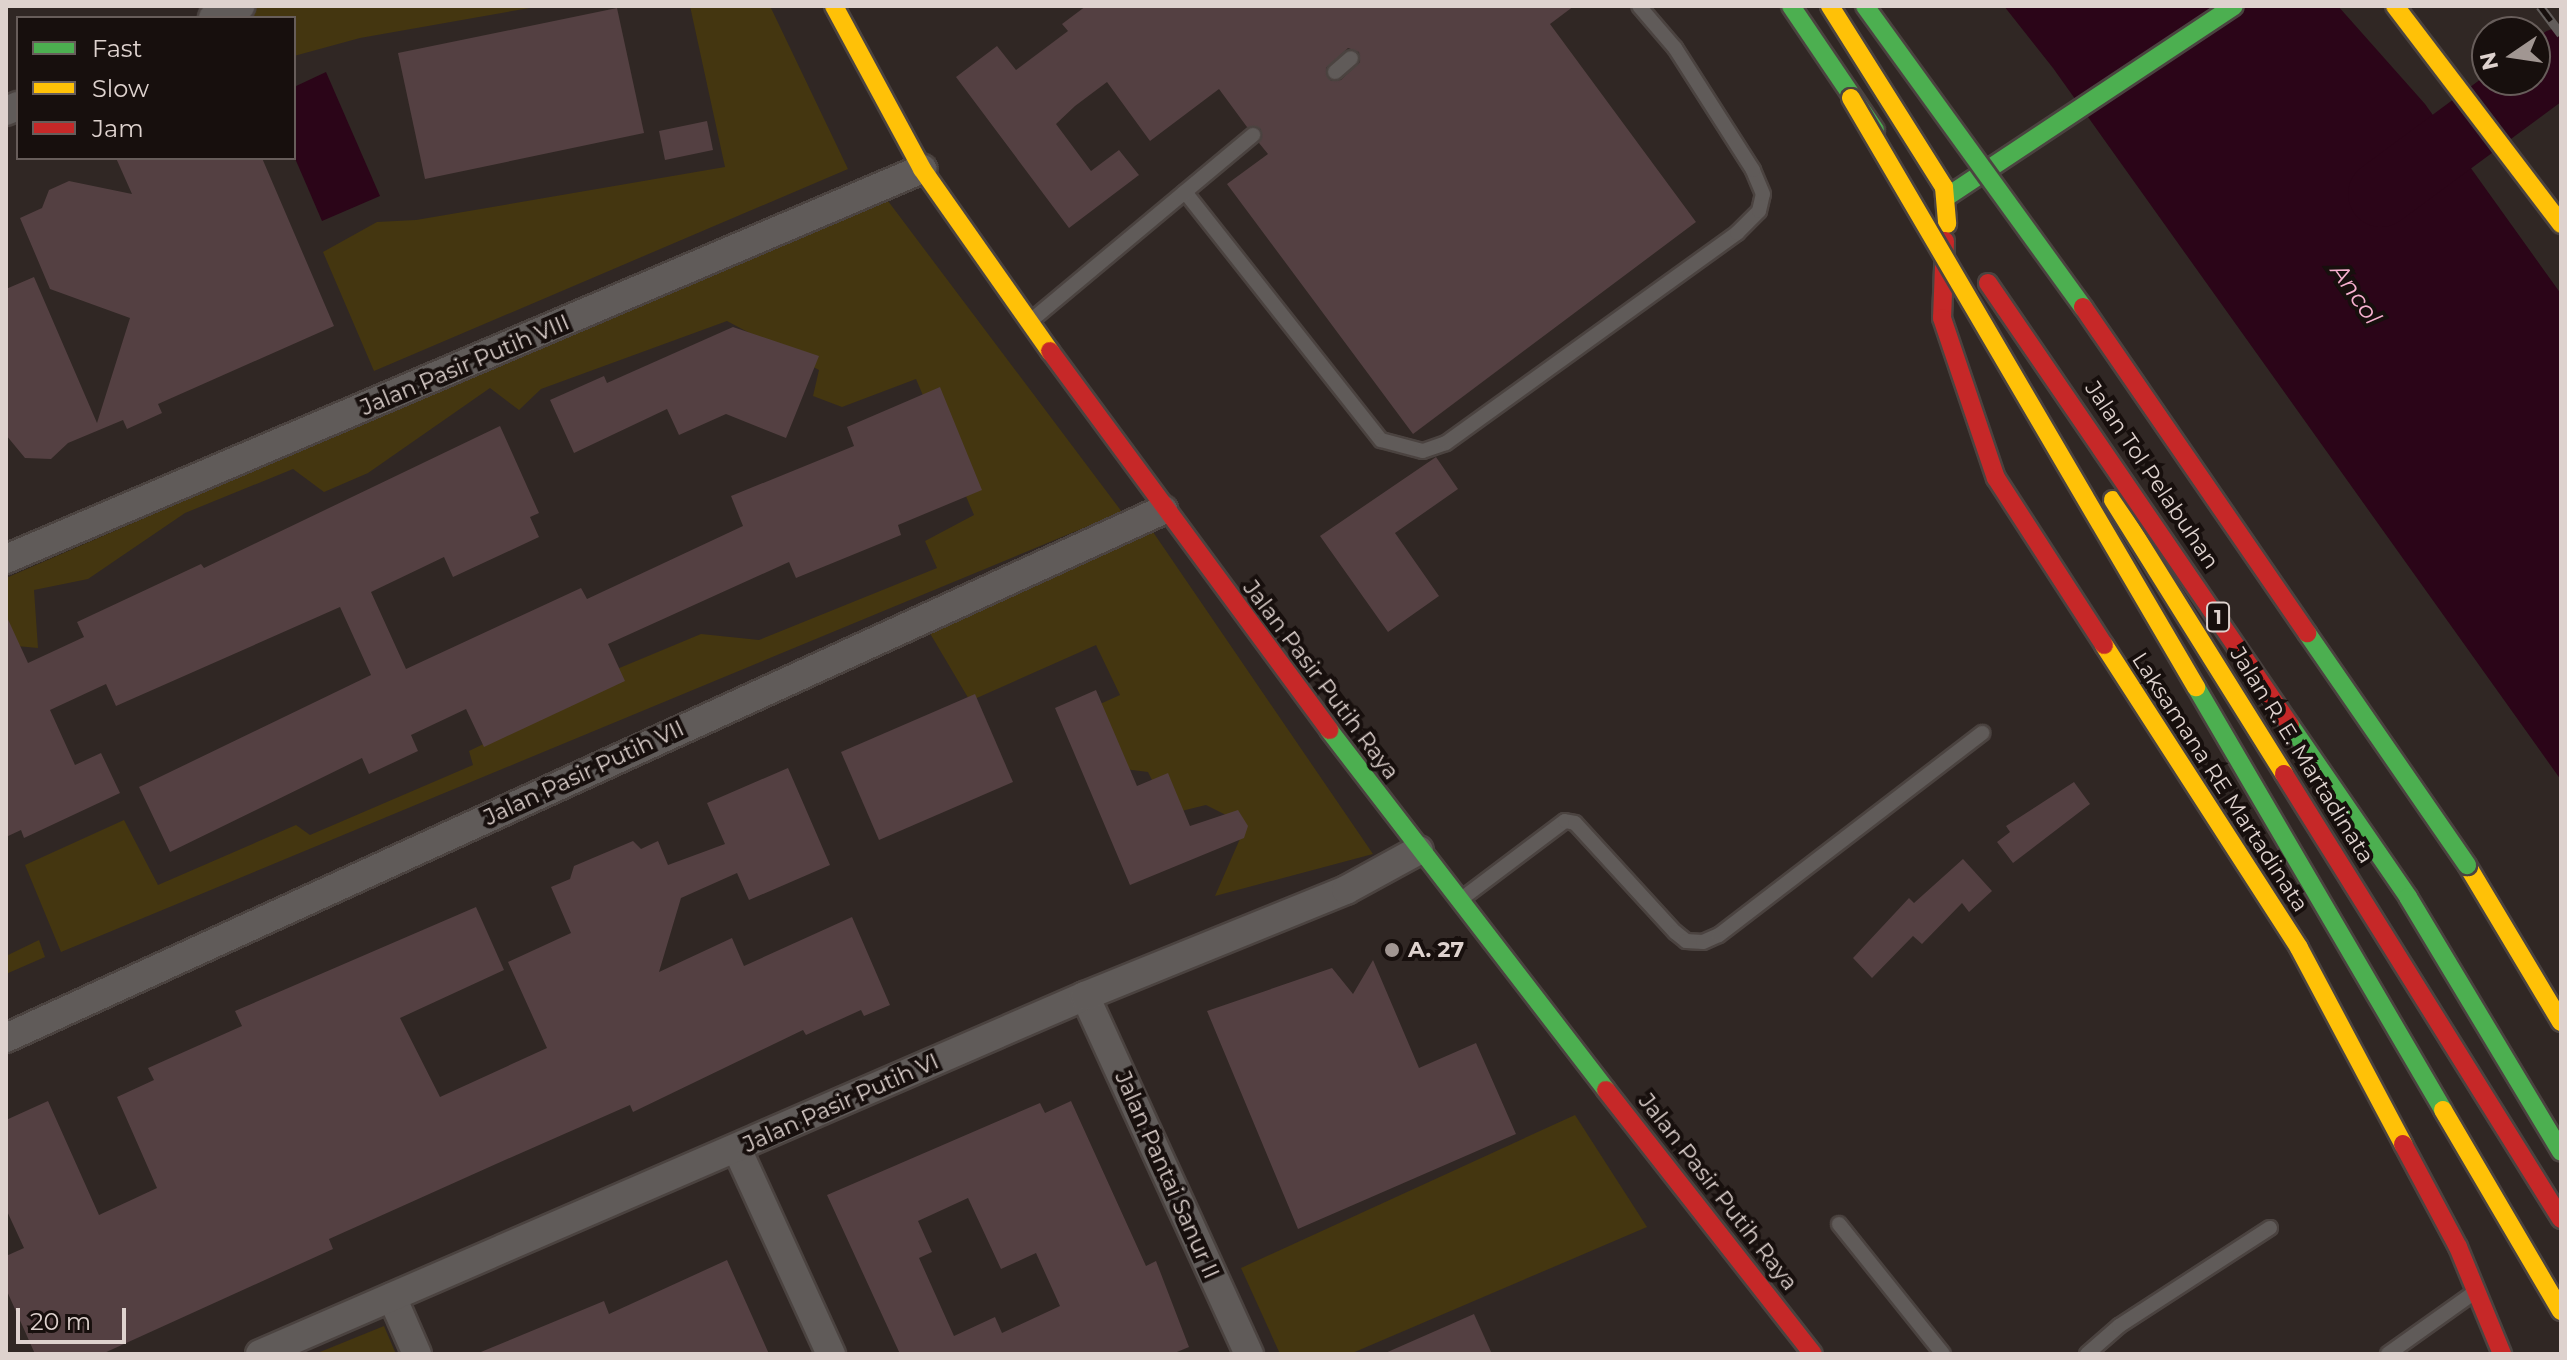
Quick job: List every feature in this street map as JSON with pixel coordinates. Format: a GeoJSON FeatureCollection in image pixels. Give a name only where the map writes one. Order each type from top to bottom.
{"type":"FeatureCollection","features":[{"type":"Feature","properties":{"kind":"main road","name":"Jalan Pasir Putih Raya"},"geometry":{"type":"LineString","coordinates":[[834,6],[922,169],[1032,320],[1163,510],[1419,850],[1813,1354]]}},
{"type":"Feature","properties":{"kind":"main road","name":"Jalan Tol Pelabuhan"},"geometry":{"type":"LineString","coordinates":[[1779,6],[2037,348],[2408,897],[2561,1152]]}},
{"type":"Feature","properties":{"kind":"main road"},"geometry":{"type":"LineString","coordinates":[[1791,6],[1890,152],[1947,227]]}},
{"type":"Feature","properties":{"kind":"main road"},"geometry":{"type":"LineString","coordinates":[[1830,6],[1948,196],[2234,6]]}},
{"type":"Feature","properties":{"kind":"main road","name":"Jalan Tol Pelabuhan"},"geometry":{"type":"LineString","coordinates":[[1865,6],[2012,204],[2467,865],[2561,1022]]}},
{"type":"Feature","properties":{"kind":"main road"},"geometry":{"type":"LineString","coordinates":[[2395,6],[2446,67],[2561,224]]}},
{"type":"Feature","properties":{"kind":"main road"},"geometry":{"type":"LineString","coordinates":[[1851,98],[2561,1311]]}},
{"type":"Feature","properties":{"kind":"main road"},"geometry":{"type":"LineString","coordinates":[[1890,152],[1903,149],[1909,129]]}},
{"type":"Feature","properties":{"kind":"main road","name":"Jalan R. E. Martadinata"},"geometry":{"type":"LineString","coordinates":[[1948,196],[1947,227],[1977,284],[2561,1219]]}},
{"type":"Feature","properties":{"kind":"main road","name":"Laksamana RE Martadinata"},"geometry":{"type":"LineString","coordinates":[[1947,227],[1942,318],[1996,478],[2299,948],[2476,1291],[2502,1354]]}},
{"type":"Feature","properties":{"kind":"street"},"geometry":{"type":"LineString","coordinates":[[218,16],[240,6]]}},
{"type":"Feature","properties":{"kind":"street","name":"Jalan Pasir Putih VIII"},"geometry":{"type":"LineString","coordinates":[[6,559],[922,169]]}},
{"type":"Feature","properties":{"kind":"street","name":"Jalan Pasir Putih VII"},"geometry":{"type":"LineString","coordinates":[[6,1038],[1163,510]]}},
{"type":"Feature","properties":{"kind":"street","name":"Jalan Pasir Putih VI"},"geometry":{"type":"LineString","coordinates":[[260,1354],[1085,996],[1346,890],[1419,850]]}},
{"type":"Feature","properties":{"kind":"street","name":"Jalan Pantai Sanur II"},"geometry":{"type":"LineString","coordinates":[[1085,996],[1249,1354]]}},
{"type":"Feature","properties":{"kind":"street"},"geometry":{"type":"LineString","coordinates":[[737,1149],[831,1354]]}},
{"type":"Feature","properties":{"kind":"street"},"geometry":{"type":"LineString","coordinates":[[392,1297],[417,1354]]}},
{"type":"Feature","properties":{"kind":"lane"},"geometry":{"type":"LineString","coordinates":[[1185,192],[1381,440],[1423,451],[1446,443],[1737,233],[1759,211],[1763,194],[1753,170],[1675,48],[1639,6]]}},
{"type":"Feature","properties":{"kind":"lane"},"geometry":{"type":"LineString","coordinates":[[1335,72],[1351,58]]}},
{"type":"Feature","properties":{"kind":"lane"},"geometry":{"type":"LineString","coordinates":[[1032,320],[1253,135]]}},
{"type":"Feature","properties":{"kind":"lane"},"geometry":{"type":"LineString","coordinates":[[1460,900],[1565,821],[1575,823],[1675,932],[1686,941],[1703,942],[1719,935],[1982,733]]}},
{"type":"Feature","properties":{"kind":"lane"},"geometry":{"type":"LineString","coordinates":[[1839,1224],[1943,1354]]}},
{"type":"Feature","properties":{"kind":"lane"},"geometry":{"type":"LineString","coordinates":[[2087,1354],[2119,1326],[2270,1228]]}},
{"type":"Feature","properties":{"kind":"lane"},"geometry":{"type":"LineString","coordinates":[[2388,1354],[2476,1291]]}},
{"type":"Feature","properties":{"kind":"shaded area"},"geometry":{"type":"Polygon","coordinates":[[[259,6],[541,6],[360,38],[296,55],[296,16],[239,16],[259,6]]]}},
{"type":"Feature","properties":{"kind":"shaded area"},"geometry":{"type":"Polygon","coordinates":[[[690,6],[770,6],[848,169],[374,371],[323,252],[377,222],[416,220],[725,167],[690,6]]]}},
{"type":"Feature","properties":{"kind":"shaded area"},"geometry":{"type":"Polygon","coordinates":[[[885,197],[1122,512],[61,952],[25,865],[124,820],[158,885],[296,825],[310,835],[473,765],[469,751],[598,689],[617,669],[701,634],[759,640],[937,568],[925,541],[974,515],[916,379],[842,407],[813,396],[819,370],[727,321],[541,389],[519,410],[490,388],[368,473],[324,492],[293,469],[185,513],[88,579],[34,590],[38,648],[6,645],[6,578],[885,197]]]}},
{"type":"Feature","properties":{"kind":"shaded area"},"geometry":{"type":"Polygon","coordinates":[[[1151,529],[1373,854],[1215,896],[1246,825],[1206,805],[1169,814],[1148,772],[1117,768],[1089,709],[1120,695],[1096,645],[970,701],[928,630],[1151,529]]]}},
{"type":"Feature","properties":{"kind":"shaded area"},"geometry":{"type":"Polygon","coordinates":[[[39,940],[45,957],[6,974],[6,956],[39,940]]]}},
{"type":"Feature","properties":{"kind":"shaded area"},"geometry":{"type":"Polygon","coordinates":[[[1575,1115],[1647,1227],[1350,1354],[1280,1354],[1241,1268],[1575,1115]]]}},
{"type":"Feature","properties":{"kind":"shaded area"},"geometry":{"type":"Polygon","coordinates":[[[384,1326],[396,1354],[315,1354],[384,1326]]]}},
{"type":"Feature","properties":{"kind":"water","name":"Ancol"},"geometry":{"type":"Polygon","coordinates":[[[2004,6],[2338,6],[2425,104],[2561,294],[2561,780],[2053,68],[2004,6]]]}},
{"type":"Feature","properties":{"kind":"water"},"geometry":{"type":"Polygon","coordinates":[[[326,72],[380,196],[322,221],[296,160],[296,86],[326,72]]]}},
{"type":"Feature","properties":{"kind":"building"},"geometry":{"type":"Polygon","coordinates":[[[1086,6],[1574,6],[1550,24],[1696,222],[1413,434],[1227,184],[1268,154],[1259,143],[1261,129],[1247,127],[1219,89],[1150,141],[1107,82],[1075,106],[1056,124],[1091,171],[1119,150],[1139,175],[1069,228],[956,77],[997,46],[1016,70],[1068,31],[1062,24],[1086,6]],[[1348,48],[1326,68],[1331,81],[1341,80],[1360,62],[1359,52],[1348,48]]]}},
{"type":"Feature","properties":{"kind":"building"},"geometry":{"type":"Polygon","coordinates":[[[617,8],[644,133],[425,179],[398,53],[617,8]]]}},
{"type":"Feature","properties":{"kind":"building"},"geometry":{"type":"Polygon","coordinates":[[[707,121],[713,150],[665,160],[659,131],[707,121]]]}},
{"type":"Feature","properties":{"kind":"building"},"geometry":{"type":"Polygon","coordinates":[[[117,160],[263,160],[334,326],[158,404],[162,413],[127,429],[123,420],[68,443],[51,459],[25,458],[6,435],[6,289],[34,277],[97,423],[130,318],[50,289],[20,218],[42,208],[49,190],[69,181],[132,194],[117,160]]]}},
{"type":"Feature","properties":{"kind":"building"},"geometry":{"type":"Polygon","coordinates":[[[733,327],[819,356],[786,438],[726,414],[679,435],[667,409],[574,453],[550,400],[604,376],[607,383],[733,327]]]}},
{"type":"Feature","properties":{"kind":"building"},"geometry":{"type":"Polygon","coordinates":[[[940,387],[982,490],[898,525],[901,535],[796,578],[789,562],[608,644],[625,681],[484,747],[466,709],[411,735],[418,751],[369,774],[362,758],[170,852],[139,787],[371,675],[340,607],[116,706],[106,684],[50,710],[75,765],[101,753],[120,793],[24,838],[21,830],[6,837],[6,615],[28,663],[84,637],[77,622],[201,564],[204,568],[500,426],[539,513],[530,517],[539,537],[453,577],[444,557],[371,592],[406,669],[581,588],[587,599],[743,526],[731,496],[854,446],[847,427],[940,387]]]}},
{"type":"Feature","properties":{"kind":"building"},"geometry":{"type":"Polygon","coordinates":[[[1436,457],[1458,489],[1395,533],[1439,596],[1388,632],[1320,536],[1436,457]]]}},
{"type":"Feature","properties":{"kind":"building"},"geometry":{"type":"Polygon","coordinates":[[[1096,690],[1137,786],[1168,773],[1190,826],[1238,810],[1248,826],[1244,838],[1130,885],[1055,708],[1096,690]]]}},
{"type":"Feature","properties":{"kind":"building"},"geometry":{"type":"Polygon","coordinates":[[[975,694],[1013,782],[879,840],[841,752],[975,694]]]}},
{"type":"Feature","properties":{"kind":"building"},"geometry":{"type":"Polygon","coordinates":[[[788,768],[830,865],[749,900],[737,873],[681,898],[659,972],[732,938],[744,966],[852,917],[890,1005],[864,1016],[861,1010],[806,1035],[803,1030],[633,1112],[630,1105],[496,1164],[329,1239],[333,1249],[102,1354],[35,1354],[6,1289],[6,1256],[24,1248],[6,1209],[6,1120],[48,1101],[99,1215],[157,1188],[117,1097],[154,1080],[148,1068],[242,1026],[235,1011],[476,907],[504,970],[400,1018],[440,1097],[547,1048],[508,962],[571,933],[551,887],[570,879],[574,866],[633,841],[641,849],[658,841],[668,865],[725,844],[707,803],[788,768]]]}},
{"type":"Feature","properties":{"kind":"building"},"geometry":{"type":"Polygon","coordinates":[[[2074,782],[2090,804],[2013,863],[1997,842],[2010,832],[2006,826],[2074,782]]]}},
{"type":"Feature","properties":{"kind":"building"},"geometry":{"type":"Polygon","coordinates":[[[1963,859],[1992,891],[1969,912],[1962,903],[1922,944],[1913,936],[1872,978],[1853,958],[1909,898],[1914,903],[1963,859]]]}},
{"type":"Feature","properties":{"kind":"building"},"geometry":{"type":"Polygon","coordinates":[[[1373,960],[1419,1068],[1476,1043],[1516,1134],[1298,1229],[1207,1011],[1332,968],[1353,994],[1373,960]]]}},
{"type":"Feature","properties":{"kind":"building"},"geometry":{"type":"Polygon","coordinates":[[[1071,1101],[1146,1266],[1156,1261],[1189,1347],[1172,1354],[900,1354],[827,1195],[1040,1103],[1045,1113],[1071,1101]],[[968,1198],[918,1221],[932,1252],[919,1258],[954,1336],[995,1317],[1002,1333],[1060,1306],[1036,1253],[1001,1269],[968,1198]]]}},
{"type":"Feature","properties":{"kind":"building"},"geometry":{"type":"Polygon","coordinates":[[[727,1260],[769,1354],[476,1354],[604,1301],[609,1314],[727,1260]]]}},
{"type":"Feature","properties":{"kind":"building"},"geometry":{"type":"Polygon","coordinates":[[[1474,1314],[1492,1354],[1383,1354],[1474,1314]]]}},
{"type":"Feature","properties":{"kind":"waterway"},"geometry":{"type":"LineString","coordinates":[[2381,194],[2561,61]]}},
{"type":"Feature","properties":{"kind":"railway"},"geometry":{"type":"LineString","coordinates":[[2540,6],[2561,34]]}},
{"type":"Feature","properties":{"kind":"traffic: fast"},"geometry":{"type":"LineString","coordinates":[[1791,6],[1875,130]]}},
{"type":"Feature","properties":{"kind":"traffic: fast"},"geometry":{"type":"LineString","coordinates":[[1865,6],[2083,307]]}},
{"type":"Feature","properties":{"kind":"traffic: fast"},"geometry":{"type":"LineString","coordinates":[[1948,196],[2234,6]]}},
{"type":"Feature","properties":{"kind":"traffic: fast"},"geometry":{"type":"LineString","coordinates":[[2307,633],[2467,865]]}},
{"type":"Feature","properties":{"kind":"traffic: fast"},"geometry":{"type":"LineString","coordinates":[[2196,687],[2443,1110]]}},
{"type":"Feature","properties":{"kind":"traffic: fast"},"geometry":{"type":"LineString","coordinates":[[2290,725],[2408,897],[2561,1152]]}},
{"type":"Feature","properties":{"kind":"traffic: fast"},"geometry":{"type":"LineString","coordinates":[[1329,730],[1606,1090]]}},
{"type":"Feature","properties":{"kind":"traffic: slow"},"geometry":{"type":"LineString","coordinates":[[834,6],[922,169],[1050,351]]}},
{"type":"Feature","properties":{"kind":"traffic: slow"},"geometry":{"type":"LineString","coordinates":[[1830,6],[1944,187],[1947,224]]}},
{"type":"Feature","properties":{"kind":"traffic: slow"},"geometry":{"type":"LineString","coordinates":[[2395,6],[2561,224]]}},
{"type":"Feature","properties":{"kind":"traffic: slow"},"geometry":{"type":"LineString","coordinates":[[1851,98],[2196,687]]}},
{"type":"Feature","properties":{"kind":"traffic: slow"},"geometry":{"type":"LineString","coordinates":[[2113,500],[2284,774]]}},
{"type":"Feature","properties":{"kind":"traffic: slow"},"geometry":{"type":"LineString","coordinates":[[2104,645],[2299,948],[2403,1144]]}},
{"type":"Feature","properties":{"kind":"traffic: slow"},"geometry":{"type":"LineString","coordinates":[[2467,865],[2561,1022]]}},
{"type":"Feature","properties":{"kind":"traffic: slow"},"geometry":{"type":"LineString","coordinates":[[2443,1110],[2561,1311]]}},
{"type":"Feature","properties":{"kind":"traffic: jam"},"geometry":{"type":"LineString","coordinates":[[1945,241],[1942,318],[1996,478],[2104,645]]}},
{"type":"Feature","properties":{"kind":"traffic: jam"},"geometry":{"type":"LineString","coordinates":[[1988,283],[2290,725]]}},
{"type":"Feature","properties":{"kind":"traffic: jam"},"geometry":{"type":"LineString","coordinates":[[2083,307],[2307,633]]}},
{"type":"Feature","properties":{"kind":"traffic: jam"},"geometry":{"type":"LineString","coordinates":[[1050,351],[1329,730]]}},
{"type":"Feature","properties":{"kind":"traffic: jam"},"geometry":{"type":"LineString","coordinates":[[2284,774],[2561,1219]]}},
{"type":"Feature","properties":{"kind":"traffic: jam"},"geometry":{"type":"LineString","coordinates":[[1606,1090],[1813,1354]]}},
{"type":"Feature","properties":{"kind":"traffic: jam"},"geometry":{"type":"LineString","coordinates":[[2403,1144],[2458,1247],[2502,1354]]}},
{"type":"Feature","properties":{"kind":"place","name":"A. 27"},"geometry":{"type":"Point","coordinates":[1392,950]}}]}
